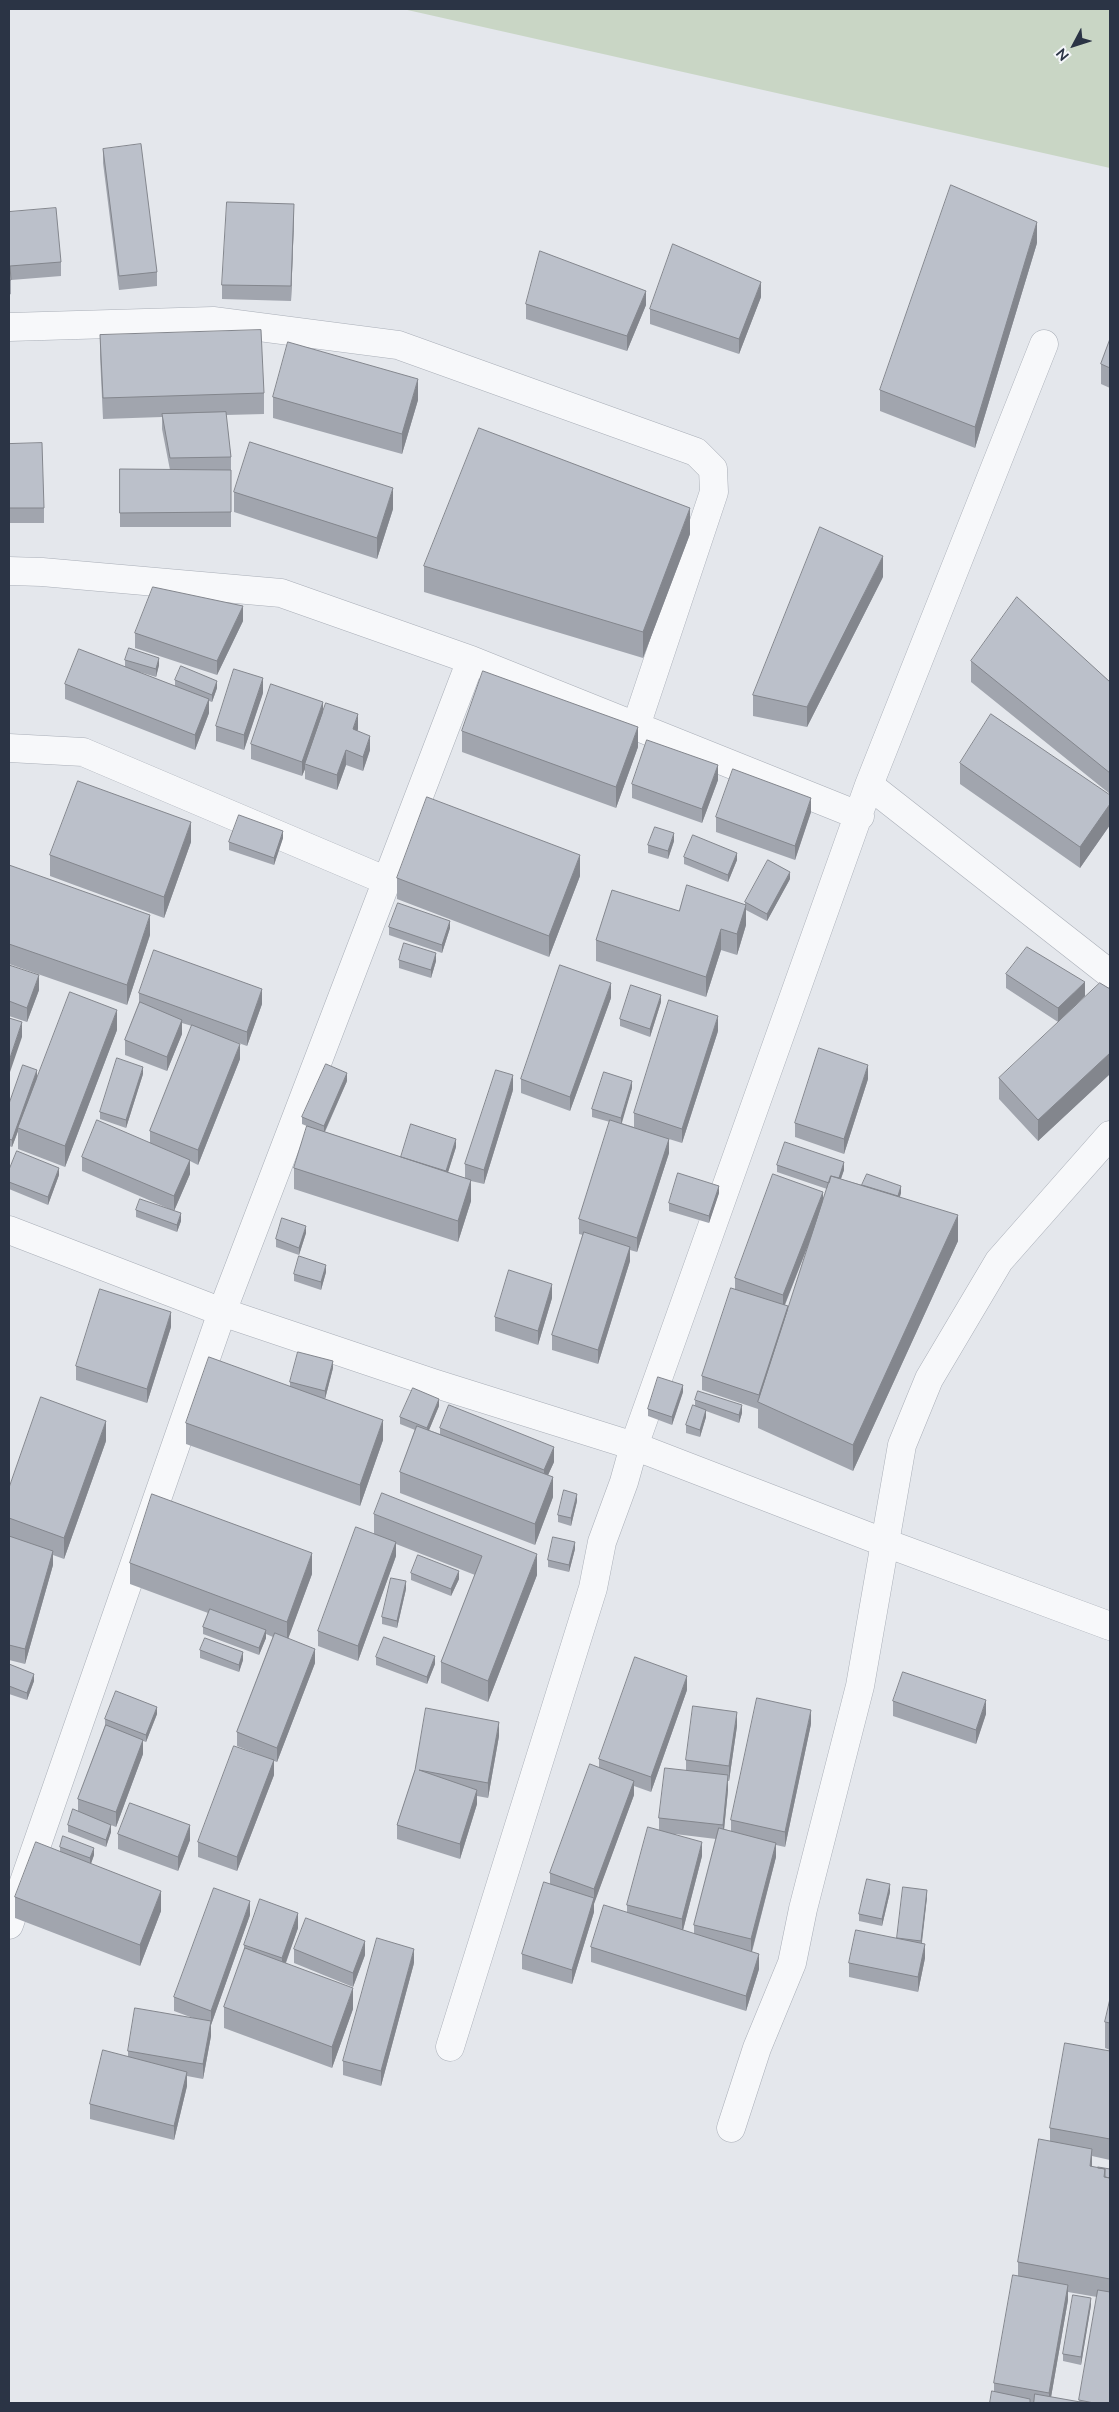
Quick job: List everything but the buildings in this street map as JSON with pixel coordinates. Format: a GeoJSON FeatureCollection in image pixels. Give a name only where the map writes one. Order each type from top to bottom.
{"type":"FeatureCollection","features":[{"type":"Feature","properties":{"kind":"street"},"geometry":{"type":"LineString","coordinates":[[9,327],[213,321],[398,345],[696,452],[713,469],[714,492],[636,726]]}},
{"type":"Feature","properties":{"kind":"street"},"geometry":{"type":"LineString","coordinates":[[450,2047],[593,1588],[602,1542],[624,1482],[634,1446],[860,816],[869,785],[1044,344]]}},
{"type":"Feature","properties":{"kind":"street"},"geometry":{"type":"LineString","coordinates":[[9,571],[42,572],[281,593],[471,660],[860,816]]}},
{"type":"Feature","properties":{"kind":"street"},"geometry":{"type":"LineString","coordinates":[[9,1925],[222,1312],[471,660]]}},
{"type":"Feature","properties":{"kind":"street"},"geometry":{"type":"LineString","coordinates":[[9,748],[83,752],[387,882]]}},
{"type":"Feature","properties":{"kind":"street"},"geometry":{"type":"LineString","coordinates":[[869,785],[1110,974]]}},
{"type":"Feature","properties":{"kind":"street"},"geometry":{"type":"LineString","coordinates":[[731,2128],[757,2048],[792,1963],[803,1909],[860,1686],[902,1445],[929,1379],[999,1262],[1110,1135]]}},
{"type":"Feature","properties":{"kind":"street"},"geometry":{"type":"LineString","coordinates":[[9,1230],[222,1312],[433,1383],[634,1446],[1110,1626]]}},
{"type":"Feature","properties":{"kind":"green space"},"geometry":{"type":"Polygon","coordinates":[[[403,9],[1110,9],[1110,168],[403,9]]]}}]}
